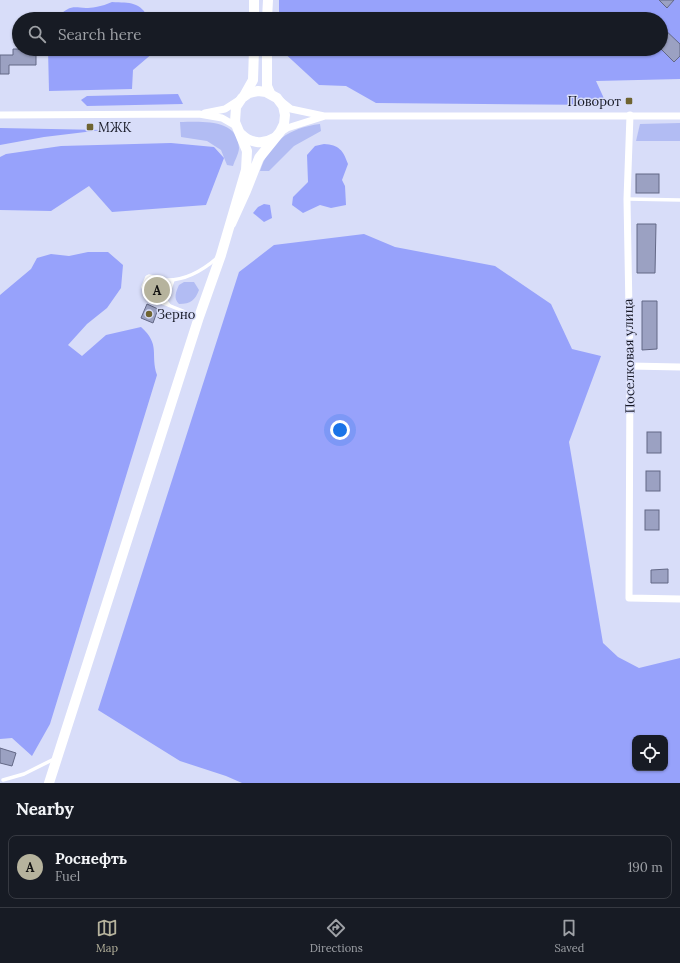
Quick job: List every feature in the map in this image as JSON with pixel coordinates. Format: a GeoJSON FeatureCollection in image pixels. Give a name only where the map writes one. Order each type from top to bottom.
{"type":"FeatureCollection","features":[{"type":"Feature","properties":{"kind":"main road"},"geometry":{"type":"LineString","coordinates":[[254,0],[254,12]]}},
{"type":"Feature","properties":{"kind":"main road"},"geometry":{"type":"LineString","coordinates":[[268,0],[268,12]]}},
{"type":"Feature","properties":{"kind":"main road"},"geometry":{"type":"LineString","coordinates":[[49,783],[199,317],[231,224],[246,170],[247,156],[245,145],[236,126],[235,111],[242,98],[252,85],[254,56]]}},
{"type":"Feature","properties":{"kind":"main road"},"geometry":{"type":"LineString","coordinates":[[231,224],[259,158],[283,128],[285,119],[283,106],[267,86],[267,56]]}},
{"type":"Feature","properties":{"kind":"main road"},"geometry":{"type":"LineString","coordinates":[[242,98],[253,92],[274,96]]}},
{"type":"Feature","properties":{"kind":"main road"},"geometry":{"type":"LineString","coordinates":[[236,126],[243,136],[252,141],[267,141],[277,135]]}},
{"type":"Feature","properties":{"kind":"street"},"geometry":{"type":"LineString","coordinates":[[274,96],[291,109],[324,116],[680,116]]}},
{"type":"Feature","properties":{"kind":"street"},"geometry":{"type":"LineString","coordinates":[[0,115],[199,114],[225,109],[242,98]]}},
{"type":"Feature","properties":{"kind":"street"},"geometry":{"type":"LineString","coordinates":[[199,114],[225,119],[236,126]]}},
{"type":"Feature","properties":{"kind":"street","name":"Поселковая улица"},"geometry":{"type":"LineString","coordinates":[[630,115],[627,199],[630,366],[629,598],[680,599]]}},
{"type":"Feature","properties":{"kind":"street"},"geometry":{"type":"LineString","coordinates":[[277,135],[287,128],[324,116]]}},
{"type":"Feature","properties":{"kind":"street"},"geometry":{"type":"LineString","coordinates":[[630,366],[680,367]]}},
{"type":"Feature","properties":{"kind":"lane"},"geometry":{"type":"LineString","coordinates":[[627,199],[680,200]]}},
{"type":"Feature","properties":{"kind":"lane"},"geometry":{"type":"LineString","coordinates":[[199,317],[153,299],[144,294],[143,287],[147,277],[159,280],[173,280],[197,273],[221,255]]}},
{"type":"Feature","properties":{"kind":"lane"},"geometry":{"type":"LineString","coordinates":[[170,306],[166,301],[173,280]]}},
{"type":"Feature","properties":{"kind":"lane"},"geometry":{"type":"LineString","coordinates":[[153,299],[150,295],[152,293],[158,301]]}},
{"type":"Feature","properties":{"kind":"lane"},"geometry":{"type":"LineString","coordinates":[[159,296],[159,299],[163,303]]}},
{"type":"Feature","properties":{"kind":"lane"},"geometry":{"type":"LineString","coordinates":[[3,780],[24,774],[57,757]]}},
{"type":"Feature","properties":{"kind":"shaded area"},"geometry":{"type":"Polygon","coordinates":[[[279,0],[680,0],[680,79],[596,81],[607,105],[376,103],[346,86],[319,85],[288,56],[668,56],[668,12],[279,12],[279,0]]]}},
{"type":"Feature","properties":{"kind":"shaded area"},"geometry":{"type":"Polygon","coordinates":[[[112,2],[129,3],[138,6],[145,12],[64,12],[75,7],[89,8],[102,6],[112,2]]]}},
{"type":"Feature","properties":{"kind":"shaded area"},"geometry":{"type":"Polygon","coordinates":[[[48,56],[149,56],[133,70],[132,89],[49,91],[48,56]]]}},
{"type":"Feature","properties":{"kind":"shaded area"},"geometry":{"type":"Polygon","coordinates":[[[178,94],[183,104],[87,106],[81,100],[87,96],[178,94]]]}},
{"type":"Feature","properties":{"kind":"shaded area"},"geometry":{"type":"Polygon","coordinates":[[[180,122],[208,122],[225,127],[232,131],[237,138],[239,148],[233,166],[227,165],[221,150],[207,141],[181,137],[180,122]]]}},
{"type":"Feature","properties":{"kind":"shaded area"},"geometry":{"type":"Polygon","coordinates":[[[680,123],[680,141],[636,141],[640,124],[680,123]]]}},
{"type":"Feature","properties":{"kind":"shaded area"},"geometry":{"type":"Polygon","coordinates":[[[320,124],[321,131],[294,146],[269,171],[260,171],[269,152],[282,138],[299,129],[320,124]]]}},
{"type":"Feature","properties":{"kind":"shaded area"},"geometry":{"type":"Polygon","coordinates":[[[0,128],[102,130],[44,137],[0,145],[0,128]]]}},
{"type":"Feature","properties":{"kind":"shaded area"},"geometry":{"type":"Polygon","coordinates":[[[171,143],[214,147],[224,158],[206,205],[112,212],[89,186],[51,211],[0,210],[0,157],[6,154],[61,146],[171,143]]]}},
{"type":"Feature","properties":{"kind":"shaded area"},"geometry":{"type":"Polygon","coordinates":[[[324,144],[340,149],[348,164],[342,180],[345,186],[346,205],[331,208],[320,205],[303,213],[292,205],[293,197],[308,182],[307,155],[315,146],[324,144]]]}},
{"type":"Feature","properties":{"kind":"shaded area"},"geometry":{"type":"Polygon","coordinates":[[[264,204],[270,205],[272,218],[264,222],[253,213],[258,207],[264,204]]]}},
{"type":"Feature","properties":{"kind":"shaded area"},"geometry":{"type":"Polygon","coordinates":[[[364,234],[395,247],[495,266],[551,304],[572,349],[601,356],[569,442],[603,643],[618,657],[639,668],[680,658],[680,783],[242,783],[226,776],[180,761],[98,710],[239,272],[274,245],[364,234]]]}},
{"type":"Feature","properties":{"kind":"shaded area"},"geometry":{"type":"Polygon","coordinates":[[[88,252],[108,252],[123,265],[121,288],[107,308],[87,324],[68,345],[82,356],[106,335],[141,327],[151,339],[153,345],[157,375],[50,724],[32,756],[12,738],[0,739],[0,295],[31,269],[37,258],[51,254],[69,256],[88,252]]]}},
{"type":"Feature","properties":{"kind":"shaded area"},"geometry":{"type":"Polygon","coordinates":[[[184,282],[194,282],[199,290],[192,301],[179,304],[176,299],[176,293],[179,285],[184,282]]]}},
{"type":"Feature","properties":{"kind":"building"},"geometry":{"type":"Polygon","coordinates":[[[659,0],[674,0],[667,8],[659,0]]]}},
{"type":"Feature","properties":{"kind":"building"},"geometry":{"type":"Polygon","coordinates":[[[668,33],[680,44],[680,56],[674,62],[668,56],[668,33]]]}},
{"type":"Feature","properties":{"kind":"building"},"geometry":{"type":"Polygon","coordinates":[[[0,55],[36,56],[36,65],[9,65],[9,74],[0,74],[0,55]]]}},
{"type":"Feature","properties":{"kind":"building"},"geometry":{"type":"Polygon","coordinates":[[[636,174],[659,174],[659,193],[636,193],[636,174]]]}},
{"type":"Feature","properties":{"kind":"building"},"geometry":{"type":"Polygon","coordinates":[[[637,224],[656,224],[655,273],[637,273],[637,224]]]}},
{"type":"Feature","properties":{"kind":"building"},"geometry":{"type":"Polygon","coordinates":[[[150,280],[160,283],[162,287],[168,286],[164,296],[160,293],[157,294],[148,291],[150,280]]]}},
{"type":"Feature","properties":{"kind":"building"},"geometry":{"type":"Polygon","coordinates":[[[642,301],[657,301],[657,349],[642,350],[642,301]]]}},
{"type":"Feature","properties":{"kind":"building"},"geometry":{"type":"Polygon","coordinates":[[[147,304],[158,309],[153,323],[141,318],[147,304]]]}},
{"type":"Feature","properties":{"kind":"building"},"geometry":{"type":"Polygon","coordinates":[[[647,432],[661,432],[661,453],[647,453],[647,432]]]}},
{"type":"Feature","properties":{"kind":"building"},"geometry":{"type":"Polygon","coordinates":[[[646,471],[660,471],[660,491],[646,491],[646,471]]]}},
{"type":"Feature","properties":{"kind":"building"},"geometry":{"type":"Polygon","coordinates":[[[645,510],[659,510],[659,530],[645,530],[645,510]]]}},
{"type":"Feature","properties":{"kind":"building"},"geometry":{"type":"Polygon","coordinates":[[[668,569],[668,583],[651,583],[651,570],[668,569]]]}},
{"type":"Feature","properties":{"kind":"building"},"geometry":{"type":"Polygon","coordinates":[[[0,748],[16,753],[12,766],[0,763],[0,748]]]}},
{"type":"Feature","properties":{"kind":"place","name":"Поворот"},"geometry":{"type":"Point","coordinates":[629,101]}},
{"type":"Feature","properties":{"kind":"place","name":"МЖК"},"geometry":{"type":"Point","coordinates":[90,127]}},
{"type":"Feature","properties":{"kind":"place","name":"Роснефть"},"geometry":{"type":"Point","coordinates":[157,290]}},
{"type":"Feature","properties":{"kind":"place","name":"Зерно"},"geometry":{"type":"Point","coordinates":[149,314]}}]}
